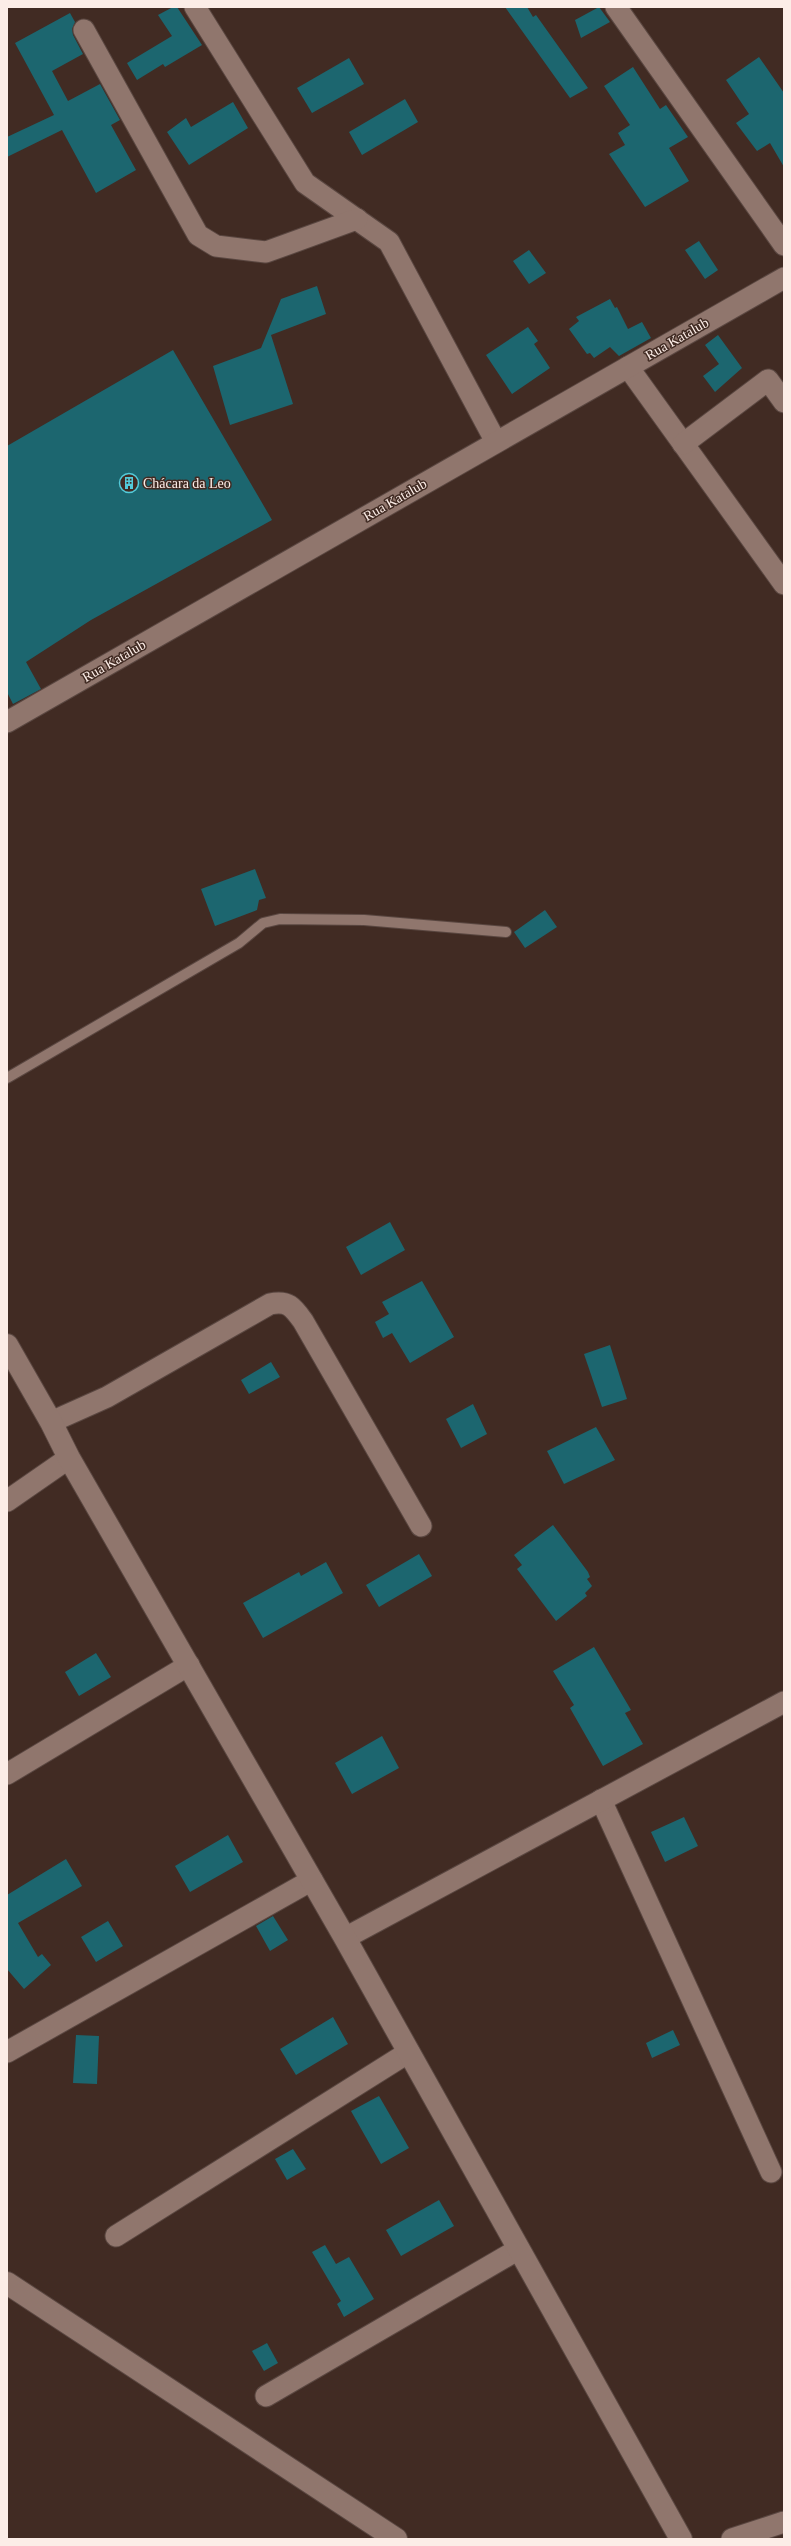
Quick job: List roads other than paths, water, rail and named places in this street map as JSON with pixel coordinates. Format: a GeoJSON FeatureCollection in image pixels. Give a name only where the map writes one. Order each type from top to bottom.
{"type":"FeatureCollection","features":[{"type":"Feature","properties":{"kind":"main road"},"geometry":{"type":"LineString","coordinates":[[7,1345],[51,1422],[69,1458],[345,1938],[681,2539]]}},
{"type":"Feature","properties":{"kind":"main road"},"geometry":{"type":"LineString","coordinates":[[7,2282],[396,2539]]}},
{"type":"Feature","properties":{"kind":"street"},"geometry":{"type":"LineString","coordinates":[[195,7],[305,183],[388,242],[496,442]]}},
{"type":"Feature","properties":{"kind":"street"},"geometry":{"type":"LineString","coordinates":[[616,7],[784,246]]}},
{"type":"Feature","properties":{"kind":"street"},"geometry":{"type":"LineString","coordinates":[[84,30],[198,235],[216,246],[266,252],[357,220]]}},
{"type":"Feature","properties":{"kind":"street","name":"Rua Katalub"},"geometry":{"type":"LineString","coordinates":[[7,722],[784,278]]}},
{"type":"Feature","properties":{"kind":"street"},"geometry":{"type":"LineString","coordinates":[[628,367],[784,584]]}},
{"type":"Feature","properties":{"kind":"street"},"geometry":{"type":"LineString","coordinates":[[683,444],[768,380],[784,402]]}},
{"type":"Feature","properties":{"kind":"street"},"geometry":{"type":"LineString","coordinates":[[51,1422],[107,1397],[270,1304],[281,1302],[290,1304],[303,1321],[421,1526]]}},
{"type":"Feature","properties":{"kind":"street"},"geometry":{"type":"LineString","coordinates":[[7,1500],[69,1458]]}},
{"type":"Feature","properties":{"kind":"street"},"geometry":{"type":"LineString","coordinates":[[7,1774],[189,1665]]}},
{"type":"Feature","properties":{"kind":"street"},"geometry":{"type":"LineString","coordinates":[[345,1938],[784,1702]]}},
{"type":"Feature","properties":{"kind":"street"},"geometry":{"type":"LineString","coordinates":[[601,1800],[770,2172]]}},
{"type":"Feature","properties":{"kind":"street"},"geometry":{"type":"LineString","coordinates":[[7,2052],[312,1880]]}},
{"type":"Feature","properties":{"kind":"street"},"geometry":{"type":"LineString","coordinates":[[116,2236],[409,2052]]}},
{"type":"Feature","properties":{"kind":"street"},"geometry":{"type":"LineString","coordinates":[[266,2396],[519,2249]]}},
{"type":"Feature","properties":{"kind":"street"},"geometry":{"type":"LineString","coordinates":[[732,2539],[784,2522]]}},
{"type":"Feature","properties":{"kind":"lane"},"geometry":{"type":"LineString","coordinates":[[7,1078],[239,943],[263,922],[280,919],[364,920],[506,932]]}},
{"type":"Feature","properties":{"kind":"place","name":"Chácara da Leo"},"geometry":{"type":"Point","coordinates":[129,483]}}]}
